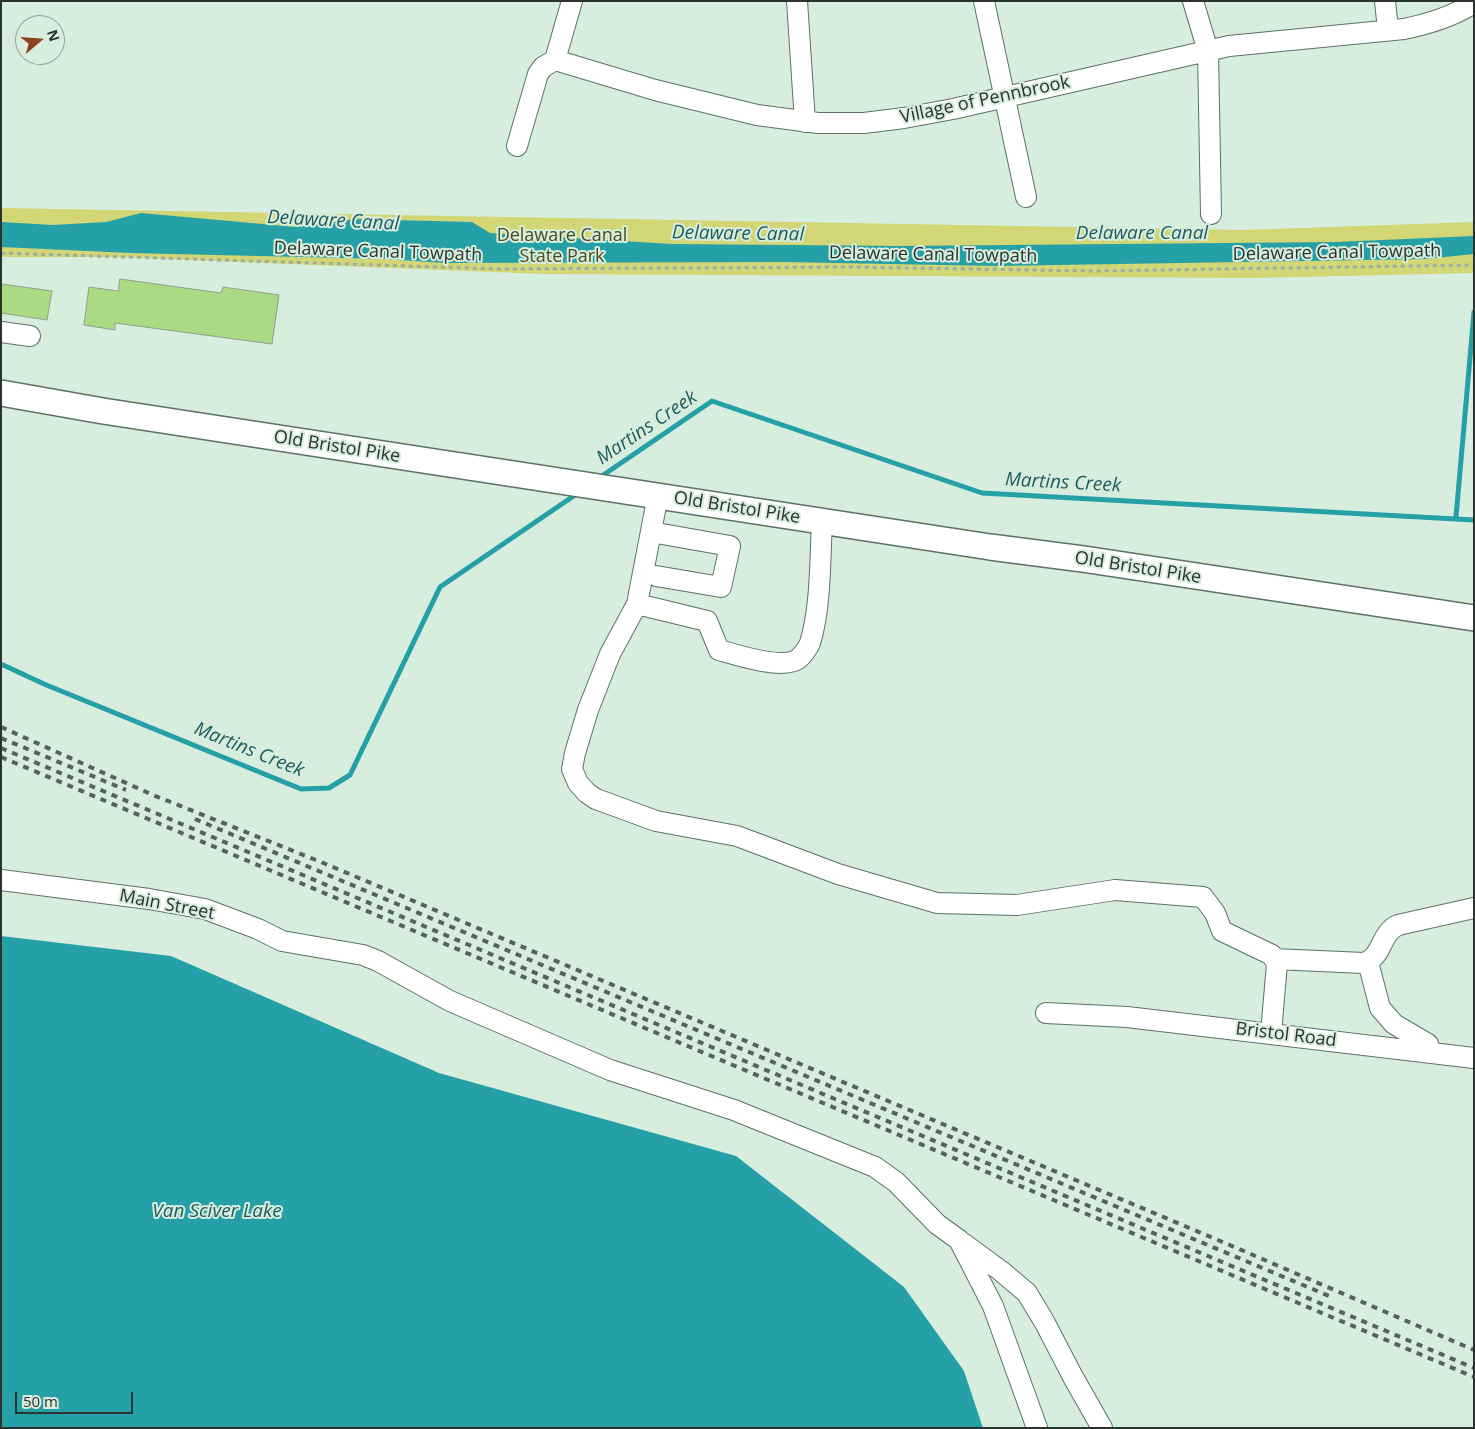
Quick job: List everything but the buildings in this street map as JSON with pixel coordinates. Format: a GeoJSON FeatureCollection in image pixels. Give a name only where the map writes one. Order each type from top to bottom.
{"type":"FeatureCollection","features":[{"type":"Feature","properties":{"kind":"main road","name":"Old Bristol Pike"},"geometry":{"type":"LineString","coordinates":[[1,393],[103,411],[822,521],[1474,618]]}},
{"type":"Feature","properties":{"kind":"street"},"geometry":{"type":"LineString","coordinates":[[517,146],[538,74],[543,67],[555,60],[572,1]]}},
{"type":"Feature","properties":{"kind":"street"},"geometry":{"type":"LineString","coordinates":[[797,1],[805,122]]}},
{"type":"Feature","properties":{"kind":"street"},"geometry":{"type":"LineString","coordinates":[[984,1],[1026,197]]}},
{"type":"Feature","properties":{"kind":"street"},"geometry":{"type":"LineString","coordinates":[[1193,1],[1208,50],[1212,214]]}},
{"type":"Feature","properties":{"kind":"street"},"geometry":{"type":"LineString","coordinates":[[1385,1],[1388,30]]}},
{"type":"Feature","properties":{"kind":"street","name":"Village of Pennbrook"},"geometry":{"type":"LineString","coordinates":[[555,60],[655,90],[757,115],[805,122],[864,122],[904,118],[953,109],[1229,46],[1426,25],[1447,18],[1474,3]]}},
{"type":"Feature","properties":{"kind":"street"},"geometry":{"type":"LineString","coordinates":[[1,332],[30,336]]}},
{"type":"Feature","properties":{"kind":"street"},"geometry":{"type":"LineString","coordinates":[[658,495],[637,604],[610,654],[588,710],[574,753],[572,770],[578,783],[587,793],[596,799],[656,821],[737,836],[838,874],[937,902],[1016,905],[1115,890],[1203,896],[1215,912],[1222,931],[1272,955],[1277,964],[1272,1033]]}},
{"type":"Feature","properties":{"kind":"street"},"geometry":{"type":"LineString","coordinates":[[637,604],[707,621],[720,650],[744,657],[785,663],[798,659],[809,645],[817,603],[822,521]]}},
{"type":"Feature","properties":{"kind":"street"},"geometry":{"type":"LineString","coordinates":[[651,532],[730,546],[721,587],[656,576]]}},
{"type":"Feature","properties":{"kind":"street","name":"Main Street"},"geometry":{"type":"LineString","coordinates":[[1,880],[149,899],[205,909],[282,940],[363,955],[450,1001],[610,1070],[734,1110],[875,1167],[896,1182],[937,1224],[1001,1271],[1027,1293],[1102,1428]]}},
{"type":"Feature","properties":{"kind":"street"},"geometry":{"type":"LineString","coordinates":[[1274,959],[1368,962],[1377,956],[1384,938],[1391,928],[1474,908]]}},
{"type":"Feature","properties":{"kind":"street"},"geometry":{"type":"LineString","coordinates":[[1368,962],[1380,1008],[1394,1024],[1428,1044],[1430,1052]]}},
{"type":"Feature","properties":{"kind":"street","name":"Bristol Road"},"geometry":{"type":"LineString","coordinates":[[1046,1013],[1127,1017],[1474,1058]]}},
{"type":"Feature","properties":{"kind":"street"},"geometry":{"type":"LineString","coordinates":[[959,1240],[993,1306],[1037,1428]]}},
{"type":"Feature","properties":{"kind":"path","name":"Delaware Canal Towpath"},"geometry":{"type":"LineString","coordinates":[[1,254],[503,269],[850,268],[1094,271],[1474,265]]}},
{"type":"Feature","properties":{"kind":"green space","name":"Delaware Canal State Park"},"geometry":{"type":"Polygon","coordinates":[[[1,208],[1244,230],[1474,222],[1474,273],[1253,278],[544,274],[114,257],[1,257],[1,208]]]}},
{"type":"Feature","properties":{"kind":"water"},"geometry":{"type":"Polygon","coordinates":[[[141,213],[296,227],[355,219],[472,222],[490,233],[672,244],[898,246],[1336,242],[1474,236],[1474,254],[1426,259],[996,266],[784,262],[445,263],[385,259],[130,253],[1,247],[1,222],[53,225],[106,222],[141,213]]]}},
{"type":"Feature","properties":{"kind":"water","name":"Van Sciver Lake"},"geometry":{"type":"Polygon","coordinates":[[[1,936],[171,956],[439,1073],[736,1156],[904,1287],[964,1371],[983,1428],[1,1428],[1,936]]]}},
{"type":"Feature","properties":{"kind":"waterway"},"geometry":{"type":"LineString","coordinates":[[1456,517],[1474,312]]}},
{"type":"Feature","properties":{"kind":"waterway","name":"Martins Creek"},"geometry":{"type":"LineString","coordinates":[[599,478],[712,401],[982,493],[1474,520]]}},
{"type":"Feature","properties":{"kind":"waterway","name":"Martins Creek"},"geometry":{"type":"LineString","coordinates":[[1,664],[44,684],[301,789],[329,788],[350,775],[440,587],[578,493]]}},
{"type":"Feature","properties":{"kind":"railway"},"geometry":{"type":"LineString","coordinates":[[1,727],[153,795],[321,862],[1474,1350]]}},
{"type":"Feature","properties":{"kind":"railway"},"geometry":{"type":"LineString","coordinates":[[1,738],[126,790]]}},
{"type":"Feature","properties":{"kind":"railway"},"geometry":{"type":"LineString","coordinates":[[1,748],[1474,1368]]}},
{"type":"Feature","properties":{"kind":"railway"},"geometry":{"type":"LineString","coordinates":[[1,757],[1474,1377]]}},
{"type":"Feature","properties":{"kind":"railway"},"geometry":{"type":"LineString","coordinates":[[195,819],[1329,1296]]}},
{"type":"Feature","properties":{"kind":"water label","name":"Delaware Canal"},"geometry":{"type":"Point","coordinates":[333,221]}},
{"type":"Feature","properties":{"kind":"water label","name":"Delaware Canal"},"geometry":{"type":"Point","coordinates":[738,234]}},
{"type":"Feature","properties":{"kind":"water label","name":"Delaware Canal"},"geometry":{"type":"Point","coordinates":[1142,234]}}]}
